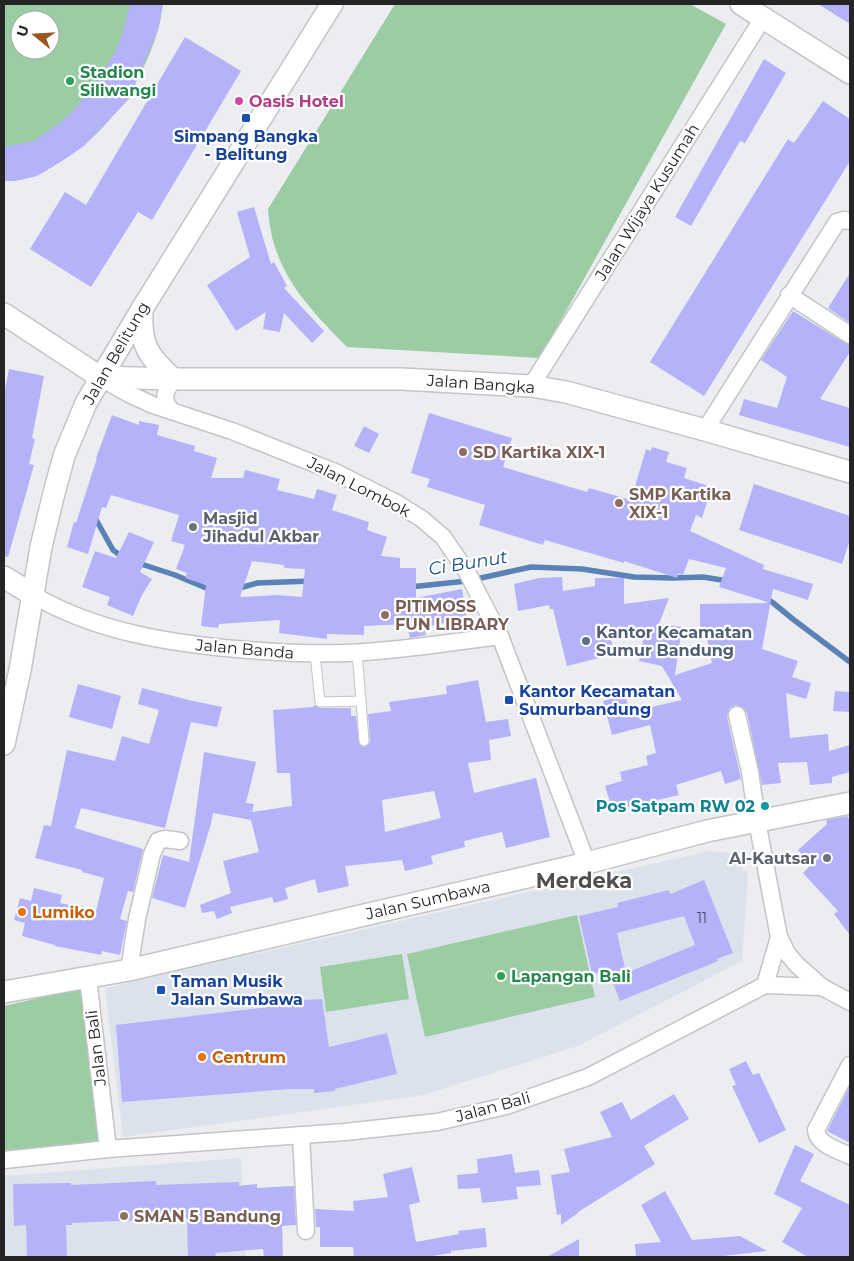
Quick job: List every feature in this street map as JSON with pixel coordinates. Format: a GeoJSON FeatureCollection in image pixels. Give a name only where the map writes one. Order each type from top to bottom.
{"type":"FeatureCollection","features":[{"type":"Feature","properties":{"kind":"street","name":"Jalan Belitung"},"geometry":{"type":"LineString","coordinates":[[4,744],[20,670],[41,547],[64,456],[86,403],[100,377],[332,4]]}},
{"type":"Feature","properties":{"kind":"street"},"geometry":{"type":"LineString","coordinates":[[741,4],[850,73]]}},
{"type":"Feature","properties":{"kind":"street","name":"Jalan Wijaya Kusumah"},"geometry":{"type":"LineString","coordinates":[[531,386],[763,18]]}},
{"type":"Feature","properties":{"kind":"street"},"geometry":{"type":"LineString","coordinates":[[705,430],[837,222],[850,221]]}},
{"type":"Feature","properties":{"kind":"street"},"geometry":{"type":"LineString","coordinates":[[790,295],[850,335]]}},
{"type":"Feature","properties":{"kind":"street"},"geometry":{"type":"LineString","coordinates":[[142,309],[141,330],[148,351],[158,365],[173,379],[165,396],[166,404],[172,411]]}},
{"type":"Feature","properties":{"kind":"street","name":"Jalan Lombok"},"geometry":{"type":"LineString","coordinates":[[4,314],[129,394],[301,458],[369,488],[422,519],[443,537],[471,579],[500,636],[587,863]]}},
{"type":"Feature","properties":{"kind":"street","name":"Jalan Bangka"},"geometry":{"type":"LineString","coordinates":[[100,377],[173,379],[401,379],[531,386],[566,392],[850,472]]}},
{"type":"Feature","properties":{"kind":"street","name":"Jalan Banda"},"geometry":{"type":"LineString","coordinates":[[4,576],[48,604],[82,618],[141,636],[212,647],[315,654],[357,653],[500,636]]}},
{"type":"Feature","properties":{"kind":"street"},"geometry":{"type":"LineString","coordinates":[[737,715],[750,772],[757,821],[779,937],[787,953],[797,965],[822,987]]}},
{"type":"Feature","properties":{"kind":"street","name":"Jalan Sumbawa"},"geometry":{"type":"LineString","coordinates":[[4,992],[129,970],[587,863],[707,831],[850,803]]}},
{"type":"Feature","properties":{"kind":"street"},"geometry":{"type":"LineString","coordinates":[[129,970],[137,919],[152,854],[158,841],[165,839],[180,842]]}},
{"type":"Feature","properties":{"kind":"street"},"geometry":{"type":"LineString","coordinates":[[765,985],[779,937]]}},
{"type":"Feature","properties":{"kind":"street","name":"Jalan Bali"},"geometry":{"type":"LineString","coordinates":[[88,978],[108,1149]]}},
{"type":"Feature","properties":{"kind":"street","name":"Jalan Bali"},"geometry":{"type":"LineString","coordinates":[[4,1160],[108,1149],[301,1135],[437,1122],[506,1106],[588,1077],[765,985],[822,987],[850,1002]]}},
{"type":"Feature","properties":{"kind":"street"},"geometry":{"type":"LineString","coordinates":[[850,1065],[816,1130],[816,1136],[820,1141],[850,1156]]}},
{"type":"Feature","properties":{"kind":"street"},"geometry":{"type":"LineString","coordinates":[[301,1135],[306,1231]]}},
{"type":"Feature","properties":{"kind":"lane"},"geometry":{"type":"LineString","coordinates":[[357,653],[364,741]]}},
{"type":"Feature","properties":{"kind":"lane"},"geometry":{"type":"LineString","coordinates":[[315,654],[320,702],[361,701]]}},
{"type":"Feature","properties":{"kind":"shaded area"},"geometry":{"type":"Polygon","coordinates":[[[709,851],[731,853],[748,875],[742,961],[578,1046],[423,1095],[123,1137],[105,988],[709,851]]]}},
{"type":"Feature","properties":{"kind":"shaded area","name":"SMAN 5 Bandung"},"geometry":{"type":"Polygon","coordinates":[[[241,1158],[246,1257],[4,1257],[4,1176],[241,1158]]]}},
{"type":"Feature","properties":{"kind":"green space","name":"Stadion Siliwangi"},"geometry":{"type":"Polygon","coordinates":[[[4,4],[163,4],[159,27],[143,69],[133,88],[108,122],[77,150],[53,166],[27,178],[4,181],[4,4]]]}},
{"type":"Feature","properties":{"kind":"green space"},"geometry":{"type":"Polygon","coordinates":[[[395,4],[690,4],[726,24],[540,358],[347,347],[305,301],[284,269],[276,251],[268,209],[395,4]]]}},
{"type":"Feature","properties":{"kind":"green space","name":"Lapangan Bali"},"geometry":{"type":"Polygon","coordinates":[[[577,915],[595,997],[425,1037],[407,954],[577,915]]]}},
{"type":"Feature","properties":{"kind":"green space"},"geometry":{"type":"Polygon","coordinates":[[[402,954],[409,999],[326,1012],[320,967],[402,954]]]}},
{"type":"Feature","properties":{"kind":"green space"},"geometry":{"type":"Polygon","coordinates":[[[82,988],[101,1143],[4,1153],[4,1006],[82,988]]]}},
{"type":"Feature","properties":{"kind":"building"},"geometry":{"type":"Polygon","coordinates":[[[130,4],[163,4],[158,30],[129,99],[84,146],[62,161],[37,176],[15,181],[4,181],[4,147],[34,141],[65,119],[97,84],[120,42],[130,4]]]}},
{"type":"Feature","properties":{"kind":"building"},"geometry":{"type":"Polygon","coordinates":[[[818,4],[850,4],[850,24],[818,4]]]}},
{"type":"Feature","properties":{"kind":"building"},"geometry":{"type":"Polygon","coordinates":[[[185,37],[241,71],[152,220],[138,212],[91,287],[30,249],[65,192],[86,205],[185,37]]]}},
{"type":"Feature","properties":{"kind":"building"},"geometry":{"type":"Polygon","coordinates":[[[764,59],[786,73],[745,143],[740,141],[691,226],[675,217],[764,59]]]}},
{"type":"Feature","properties":{"kind":"building"},"geometry":{"type":"Polygon","coordinates":[[[823,101],[850,119],[850,161],[704,396],[650,362],[788,139],[794,143],[823,101]]]}},
{"type":"Feature","properties":{"kind":"building"},"geometry":{"type":"Polygon","coordinates":[[[254,207],[271,264],[274,262],[287,286],[284,288],[324,331],[312,343],[284,313],[280,332],[263,329],[266,312],[236,331],[207,285],[250,257],[237,212],[254,207]]]}},
{"type":"Feature","properties":{"kind":"building"},"geometry":{"type":"Polygon","coordinates":[[[850,273],[850,323],[828,308],[850,273]]]}},
{"type":"Feature","properties":{"kind":"building"},"geometry":{"type":"Polygon","coordinates":[[[793,311],[850,345],[850,352],[820,399],[850,408],[850,447],[739,415],[744,399],[777,408],[787,377],[761,360],[793,311]]]}},
{"type":"Feature","properties":{"kind":"building"},"geometry":{"type":"Polygon","coordinates":[[[9,369],[44,376],[32,438],[35,439],[29,464],[34,465],[8,557],[4,556],[4,394],[9,369]]]}},
{"type":"Feature","properties":{"kind":"building"},"geometry":{"type":"Polygon","coordinates":[[[429,413],[512,438],[503,467],[587,492],[589,488],[631,500],[646,449],[651,451],[652,447],[669,452],[666,462],[687,468],[684,478],[712,487],[702,518],[696,515],[690,531],[764,565],[763,569],[813,584],[808,600],[773,589],[762,649],[798,661],[792,677],[811,683],[806,699],[786,693],[790,738],[828,734],[829,751],[850,745],[850,772],[832,777],[832,783],[810,785],[807,762],[778,763],[781,783],[762,785],[747,713],[744,708],[735,705],[730,708],[727,717],[741,779],[725,784],[721,771],[676,785],[679,795],[628,807],[627,800],[611,805],[605,786],[622,781],[620,772],[648,765],[646,756],[656,753],[650,725],[612,735],[603,701],[625,695],[630,712],[682,700],[662,666],[639,661],[645,631],[610,636],[615,654],[567,666],[553,609],[550,609],[549,605],[518,611],[514,584],[539,578],[562,577],[563,591],[595,586],[595,578],[624,578],[624,604],[669,598],[659,624],[682,627],[675,675],[712,663],[707,639],[700,638],[700,604],[770,603],[719,587],[726,568],[689,559],[683,575],[678,574],[677,578],[624,561],[624,563],[545,540],[543,545],[479,525],[485,505],[427,487],[430,479],[411,473],[429,413]]]}},
{"type":"Feature","properties":{"kind":"building"},"geometry":{"type":"Polygon","coordinates":[[[112,415],[139,425],[139,421],[159,425],[157,435],[195,446],[194,451],[217,458],[211,478],[243,478],[245,470],[280,479],[277,490],[314,499],[317,489],[337,495],[332,510],[369,522],[367,530],[387,537],[381,556],[400,558],[400,568],[416,568],[416,598],[462,589],[467,619],[424,627],[426,635],[410,638],[407,624],[364,626],[364,635],[327,634],[327,639],[279,633],[280,620],[219,624],[218,628],[201,626],[206,585],[185,578],[187,573],[176,569],[185,545],[171,541],[179,515],[111,495],[106,508],[102,507],[88,554],[67,547],[112,415]],[[252,561],[240,597],[278,595],[302,597],[305,569],[284,568],[284,565],[252,561]]]}},
{"type":"Feature","properties":{"kind":"building"},"geometry":{"type":"Polygon","coordinates":[[[364,426],[379,434],[369,453],[354,446],[364,426]]]}},
{"type":"Feature","properties":{"kind":"building"},"geometry":{"type":"Polygon","coordinates":[[[754,484],[850,516],[850,540],[842,564],[739,530],[754,484]]]}},
{"type":"Feature","properties":{"kind":"building"},"geometry":{"type":"Polygon","coordinates":[[[129,532],[154,542],[140,572],[152,579],[142,595],[133,616],[107,605],[110,597],[82,587],[95,551],[116,558],[129,532]]]}},
{"type":"Feature","properties":{"kind":"building"},"geometry":{"type":"Polygon","coordinates":[[[478,680],[486,722],[508,719],[511,736],[489,740],[491,760],[468,763],[474,793],[536,778],[550,837],[506,848],[502,832],[464,841],[465,847],[431,856],[433,864],[405,871],[402,860],[345,866],[349,886],[318,893],[315,879],[285,888],[288,899],[274,903],[272,897],[230,907],[232,913],[217,919],[214,911],[202,913],[200,905],[231,893],[223,861],[259,852],[251,820],[213,813],[185,908],[152,898],[163,855],[189,862],[204,752],[256,762],[246,803],[254,804],[252,812],[292,806],[290,773],[277,773],[273,710],[313,707],[315,705],[320,708],[351,708],[351,716],[356,716],[359,744],[365,747],[370,741],[368,714],[391,711],[389,702],[447,694],[446,686],[478,680]],[[434,791],[382,800],[385,832],[441,818],[434,791]]]}},
{"type":"Feature","properties":{"kind":"building"},"geometry":{"type":"Polygon","coordinates":[[[78,684],[121,696],[112,729],[69,717],[78,684]]]}},
{"type":"Feature","properties":{"kind":"building"},"geometry":{"type":"Polygon","coordinates":[[[142,688],[222,707],[217,727],[191,722],[165,828],[81,808],[75,828],[143,849],[133,892],[128,891],[120,919],[127,921],[120,955],[102,951],[101,955],[55,946],[22,936],[25,923],[14,920],[20,898],[31,901],[34,888],[62,895],[60,903],[96,911],[104,878],[82,872],[82,870],[35,858],[44,825],[51,826],[67,750],[115,761],[122,736],[149,744],[159,710],[138,704],[142,688]]]}},
{"type":"Feature","properties":{"kind":"building"},"geometry":{"type":"Polygon","coordinates":[[[835,691],[850,692],[850,712],[833,711],[835,691]]]}},
{"type":"Feature","properties":{"kind":"building","name":"Al-Kautsar"},"geometry":{"type":"Polygon","coordinates":[[[847,816],[850,820],[850,935],[834,914],[838,911],[803,873],[811,865],[798,850],[827,824],[826,820],[847,816]]]}},
{"type":"Feature","properties":{"kind":"building"},"geometry":{"type":"Polygon","coordinates":[[[704,880],[733,953],[620,1001],[608,970],[592,974],[579,916],[618,907],[617,903],[669,890],[670,894],[704,880]],[[684,916],[617,933],[626,973],[695,945],[684,916]]]}},
{"type":"Feature","properties":{"kind":"building","name":"Centrum"},"geometry":{"type":"Polygon","coordinates":[[[322,999],[329,1047],[387,1033],[397,1074],[335,1089],[335,1091],[314,1093],[314,1089],[290,1089],[122,1102],[116,1025],[285,1005],[285,1001],[322,999]]]}},
{"type":"Feature","properties":{"kind":"building"},"geometry":{"type":"Polygon","coordinates":[[[746,1061],[753,1075],[759,1073],[786,1130],[759,1143],[732,1086],[736,1085],[729,1069],[746,1061]]]}},
{"type":"Feature","properties":{"kind":"building"},"geometry":{"type":"Polygon","coordinates":[[[850,1086],[850,1143],[827,1131],[850,1086]]]}},
{"type":"Feature","properties":{"kind":"building"},"geometry":{"type":"Polygon","coordinates":[[[674,1094],[689,1119],[644,1146],[655,1164],[578,1212],[561,1225],[561,1214],[557,1215],[551,1175],[570,1172],[564,1149],[612,1137],[600,1112],[622,1102],[631,1120],[674,1094]]]}},
{"type":"Feature","properties":{"kind":"building"},"geometry":{"type":"Polygon","coordinates":[[[795,1145],[814,1154],[800,1181],[850,1205],[850,1257],[808,1257],[782,1242],[802,1208],[774,1194],[795,1145]]]}},
{"type":"Feature","properties":{"kind":"building"},"geometry":{"type":"Polygon","coordinates":[[[512,1154],[515,1173],[539,1170],[541,1185],[516,1187],[518,1199],[482,1203],[480,1188],[458,1189],[457,1175],[478,1173],[477,1159],[512,1154]]]}},
{"type":"Feature","properties":{"kind":"building"},"geometry":{"type":"Polygon","coordinates":[[[412,1167],[420,1202],[409,1205],[416,1242],[459,1234],[458,1231],[485,1228],[487,1247],[451,1251],[451,1253],[426,1257],[354,1257],[353,1247],[320,1247],[320,1227],[316,1227],[315,1209],[354,1211],[353,1201],[388,1197],[383,1174],[412,1167]]]}},
{"type":"Feature","properties":{"kind":"building"},"geometry":{"type":"Polygon","coordinates":[[[156,1181],[156,1185],[239,1182],[239,1186],[257,1184],[257,1188],[294,1186],[296,1225],[282,1226],[283,1256],[264,1257],[263,1249],[215,1253],[216,1257],[188,1257],[187,1218],[72,1223],[72,1225],[66,1225],[67,1257],[27,1257],[26,1225],[14,1226],[13,1184],[71,1183],[71,1185],[156,1181]]]}},
{"type":"Feature","properties":{"kind":"building"},"geometry":{"type":"Polygon","coordinates":[[[665,1191],[692,1240],[740,1236],[767,1251],[715,1257],[636,1257],[635,1244],[661,1242],[641,1205],[665,1191]]]}},
{"type":"Feature","properties":{"kind":"building"},"geometry":{"type":"Polygon","coordinates":[[[579,1239],[579,1257],[547,1257],[579,1239]]]}},
{"type":"Feature","properties":{"kind":"waterway","name":"Ci Bunut"},"geometry":{"type":"LineString","coordinates":[[94,516],[113,550],[124,558]]}},
{"type":"Feature","properties":{"kind":"waterway","name":"Ci Bunut"},"geometry":{"type":"LineString","coordinates":[[138,563],[175,575],[211,590]]}},
{"type":"Feature","properties":{"kind":"waterway","name":"Ci Bunut"},"geometry":{"type":"LineString","coordinates":[[410,587],[467,581],[531,567],[582,569],[634,577],[703,577],[728,581]]}},
{"type":"Feature","properties":{"kind":"waterway","name":"Ci Bunut"},"geometry":{"type":"LineString","coordinates":[[236,589],[257,583],[311,581]]}},
{"type":"Feature","properties":{"kind":"waterway","name":"Ci Bunut"},"geometry":{"type":"LineString","coordinates":[[764,597],[850,662]]}},
{"type":"Feature","properties":{"kind":"place","name":"Stadion Siliwangi"},"geometry":{"type":"Point","coordinates":[70,81]}},
{"type":"Feature","properties":{"kind":"place","name":"Oasis Hotel"},"geometry":{"type":"Point","coordinates":[239,101]}},
{"type":"Feature","properties":{"kind":"place","name":"Simpang Bangka - Belitung"},"geometry":{"type":"Point","coordinates":[246,118]}},
{"type":"Feature","properties":{"kind":"place","name":"SD Kartika XIX-1"},"geometry":{"type":"Point","coordinates":[463,452]}},
{"type":"Feature","properties":{"kind":"place","name":"SMP Kartika XIX-1"},"geometry":{"type":"Point","coordinates":[619,503]}},
{"type":"Feature","properties":{"kind":"place","name":"Masjid Jihadul Akbar"},"geometry":{"type":"Point","coordinates":[193,527]}},
{"type":"Feature","properties":{"kind":"place","name":"PITIMOSS FUN LIBRARY"},"geometry":{"type":"Point","coordinates":[385,615]}},
{"type":"Feature","properties":{"kind":"place","name":"Kantor Kecamatan Sumur Bandung"},"geometry":{"type":"Point","coordinates":[586,641]}},
{"type":"Feature","properties":{"kind":"place","name":"Kantor Kecamatan Sumurbandung"},"geometry":{"type":"Point","coordinates":[509,700]}},
{"type":"Feature","properties":{"kind":"place","name":"Pos Satpam RW 02"},"geometry":{"type":"Point","coordinates":[765,806]}},
{"type":"Feature","properties":{"kind":"place","name":"Al-Kautsar"},"geometry":{"type":"Point","coordinates":[827,858]}},
{"type":"Feature","properties":{"kind":"place","name":"Lumiko"},"geometry":{"type":"Point","coordinates":[22,912]}},
{"type":"Feature","properties":{"kind":"place","name":"Lapangan Bali"},"geometry":{"type":"Point","coordinates":[501,976]}},
{"type":"Feature","properties":{"kind":"place","name":"Taman Musik Jalan Sumbawa"},"geometry":{"type":"Point","coordinates":[161,990]}},
{"type":"Feature","properties":{"kind":"place","name":"Centrum"},"geometry":{"type":"Point","coordinates":[202,1057]}},
{"type":"Feature","properties":{"kind":"place","name":"SMAN 5 Bandung"},"geometry":{"type":"Point","coordinates":[124,1216]}},
{"type":"Feature","properties":{"kind":"district","name":"Merdeka"},"geometry":{"type":"Point","coordinates":[584,880]}}]}
